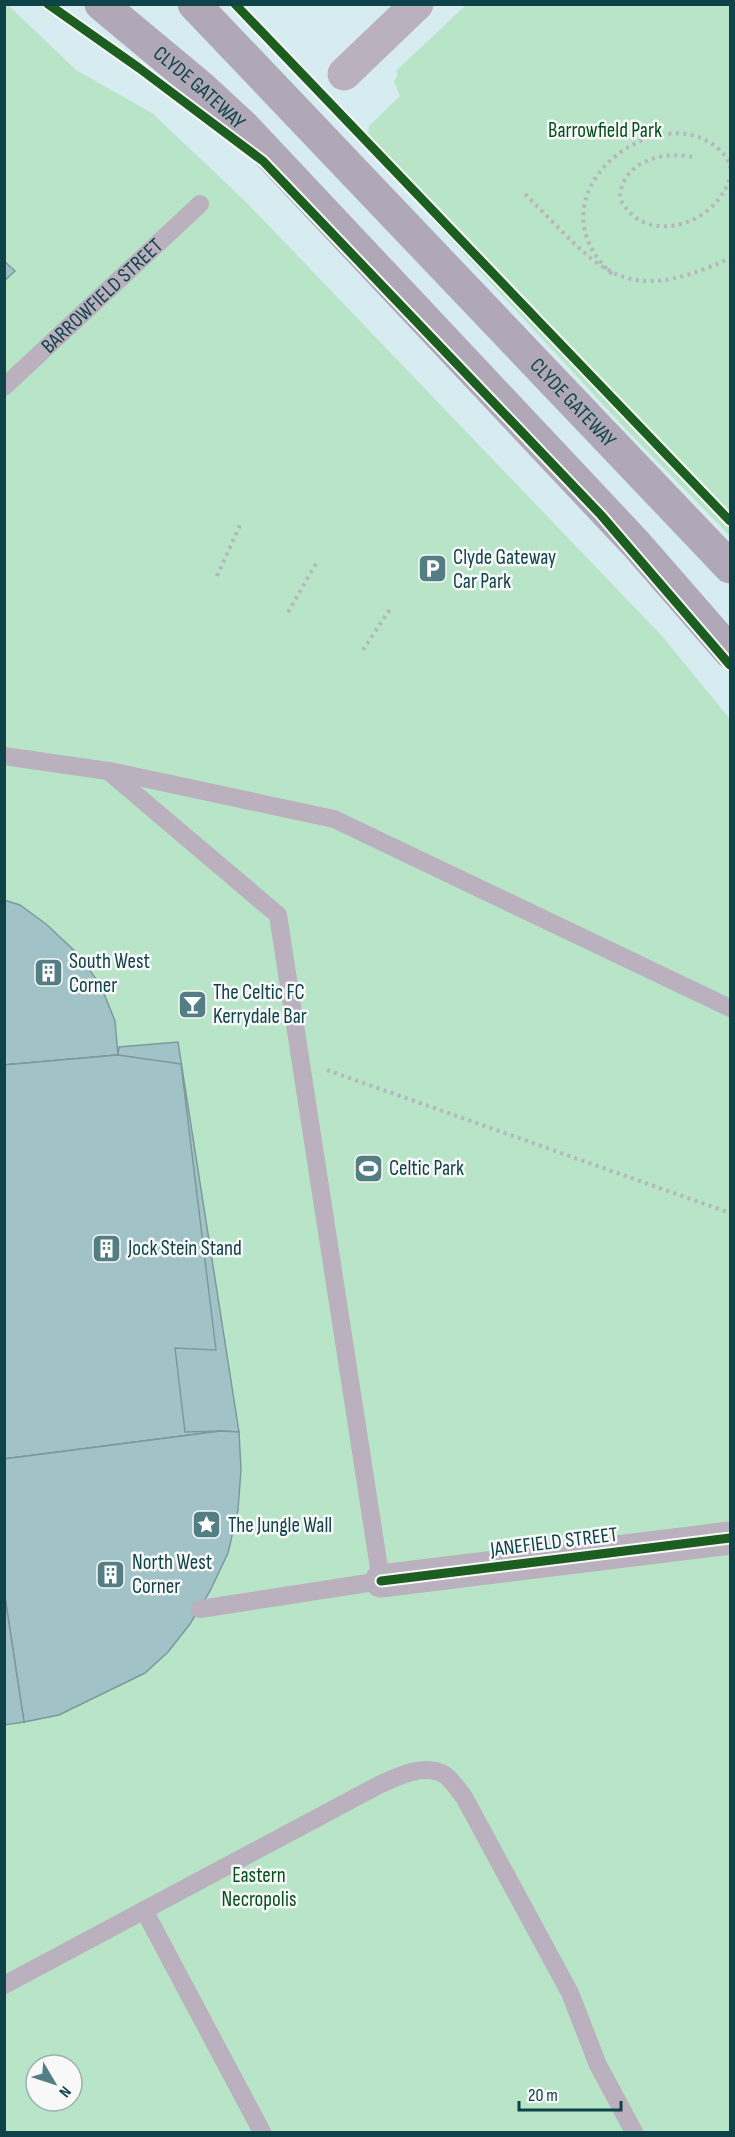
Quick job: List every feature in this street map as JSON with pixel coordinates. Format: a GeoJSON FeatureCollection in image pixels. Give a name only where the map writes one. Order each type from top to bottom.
{"type":"FeatureCollection","features":[{"type":"Feature","properties":{"kind":"main road","name":"CLYDE GATEWAY"},"geometry":{"type":"LineString","coordinates":[[102,4],[203,89],[243,126],[636,544],[730,652]]}},
{"type":"Feature","properties":{"kind":"main road","name":"CLYDE GATEWAY"},"geometry":{"type":"LineString","coordinates":[[194,4],[730,567]]}},
{"type":"Feature","properties":{"kind":"street"},"geometry":{"type":"LineString","coordinates":[[344,74],[417,4]]}},
{"type":"Feature","properties":{"kind":"street","name":"JANEFIELD STREET"},"geometry":{"type":"LineString","coordinates":[[381,1581],[730,1538]]}},
{"type":"Feature","properties":{"kind":"lane","name":"BARROWFIELD STREET"},"geometry":{"type":"LineString","coordinates":[[4,387],[200,204]]}},
{"type":"Feature","properties":{"kind":"lane"},"geometry":{"type":"LineString","coordinates":[[4,756],[108,771],[334,819],[730,1008]]}},
{"type":"Feature","properties":{"kind":"lane"},"geometry":{"type":"LineString","coordinates":[[108,771],[278,915],[381,1581],[200,1609]]}},
{"type":"Feature","properties":{"kind":"lane"},"geometry":{"type":"LineString","coordinates":[[4,1985],[406,1772],[429,1771],[446,1775],[465,1797],[570,1993],[598,2065],[634,2133]]}},
{"type":"Feature","properties":{"kind":"lane"},"geometry":{"type":"LineString","coordinates":[[144,1910],[262,2133]]}},
{"type":"Feature","properties":{"kind":"path"},"geometry":{"type":"LineString","coordinates":[[612,274],[600,263],[593,250],[584,218],[583,201],[587,190],[606,164],[637,143],[654,137],[684,134],[710,142],[726,156],[730,168]]}},
{"type":"Feature","properties":{"kind":"path"},"geometry":{"type":"LineString","coordinates":[[692,156],[668,154],[653,158],[643,162],[623,179],[620,199],[631,216],[648,225],[686,223],[712,208],[728,187],[730,177]]}},
{"type":"Feature","properties":{"kind":"path"},"geometry":{"type":"LineString","coordinates":[[525,194],[590,259],[612,274],[626,279],[655,282],[689,275],[730,258]]}},
{"type":"Feature","properties":{"kind":"path"},"geometry":{"type":"LineString","coordinates":[[217,576],[241,524]]}},
{"type":"Feature","properties":{"kind":"path"},"geometry":{"type":"LineString","coordinates":[[288,612],[316,562]]}},
{"type":"Feature","properties":{"kind":"path"},"geometry":{"type":"LineString","coordinates":[[363,650],[392,606]]}},
{"type":"Feature","properties":{"kind":"path"},"geometry":{"type":"LineString","coordinates":[[300,1060],[730,1213]]}},
{"type":"Feature","properties":{"kind":"green space","name":"Celtic Park"},"geometry":{"type":"Polygon","coordinates":[[[7,4],[76,70],[152,113],[247,203],[661,635],[730,719],[730,2132],[5,2132],[4,5],[7,4]]]}},
{"type":"Feature","properties":{"kind":"green space","name":"Barrowfield Park"},"geometry":{"type":"Polygon","coordinates":[[[466,5],[730,5],[730,536],[619,422],[367,149],[369,126],[400,96],[394,81],[398,75],[396,71],[466,5]]]}},
{"type":"Feature","properties":{"kind":"building"},"geometry":{"type":"Polygon","coordinates":[[[4,261],[15,271],[4,281],[4,261]]]}},
{"type":"Feature","properties":{"kind":"building","name":"South West Corner"},"geometry":{"type":"Polygon","coordinates":[[[4,900],[20,905],[46,924],[79,955],[101,986],[115,1021],[118,1055],[4,1065],[4,900]]]}},
{"type":"Feature","properties":{"kind":"building","name":"Jock Stein Stand"},"geometry":{"type":"Polygon","coordinates":[[[178,1042],[239,1432],[221,1431],[4,1459],[4,1065],[118,1055],[119,1047],[178,1042]]]}},
{"type":"Feature","properties":{"kind":"building","name":"Jock Stein Stand"},"geometry":{"type":"Polygon","coordinates":[[[118,1055],[181,1064],[216,1350],[175,1348],[185,1432],[221,1431],[4,1459],[4,1065],[118,1055]]]}},
{"type":"Feature","properties":{"kind":"building"},"geometry":{"type":"Polygon","coordinates":[[[221,1431],[233,1433],[237,1459],[232,1507],[217,1523],[198,1525],[193,1547],[181,1552],[174,1565],[97,1576],[92,1539],[22,1548],[28,1598],[8,1620],[4,1591],[4,1459],[221,1431]]]}},
{"type":"Feature","properties":{"kind":"building","name":"North West Corner"},"geometry":{"type":"Polygon","coordinates":[[[221,1431],[239,1432],[241,1470],[238,1510],[228,1553],[210,1591],[190,1624],[168,1652],[145,1673],[59,1715],[24,1722],[4,1590],[4,1459],[221,1431]]]}},
{"type":"Feature","properties":{"kind":"building"},"geometry":{"type":"Polygon","coordinates":[[[4,1591],[24,1722],[4,1725],[4,1591]]]}},
{"type":"Feature","properties":{"kind":"cycle path"},"geometry":{"type":"LineString","coordinates":[[48,4],[139,68],[263,161],[601,515],[730,665]]}},
{"type":"Feature","properties":{"kind":"cycle path"},"geometry":{"type":"LineString","coordinates":[[235,4],[730,521]]}},
{"type":"Feature","properties":{"kind":"cycle path"},"geometry":{"type":"LineString","coordinates":[[381,1581],[730,1538]]}},
{"type":"Feature","properties":{"kind":"place","name":"Clyde Gateway Car Park"},"geometry":{"type":"Point","coordinates":[432,569]}},
{"type":"Feature","properties":{"kind":"place","name":"South West Corner"},"geometry":{"type":"Point","coordinates":[48,973]}},
{"type":"Feature","properties":{"kind":"place","name":"The Celtic FC Kerrydale Bar"},"geometry":{"type":"Point","coordinates":[192,1004]}},
{"type":"Feature","properties":{"kind":"place","name":"Celtic Park"},"geometry":{"type":"Point","coordinates":[368,1168]}},
{"type":"Feature","properties":{"kind":"place","name":"Jock Stein Stand"},"geometry":{"type":"Point","coordinates":[107,1248]}},
{"type":"Feature","properties":{"kind":"place","name":"The Jungle Wall"},"geometry":{"type":"Point","coordinates":[207,1525]}},
{"type":"Feature","properties":{"kind":"place","name":"North West Corner"},"geometry":{"type":"Point","coordinates":[111,1574]}},
{"type":"Feature","properties":{"kind":"park label","name":"Eastern Necropolis"},"geometry":{"type":"Point","coordinates":[259,1887]}}]}
